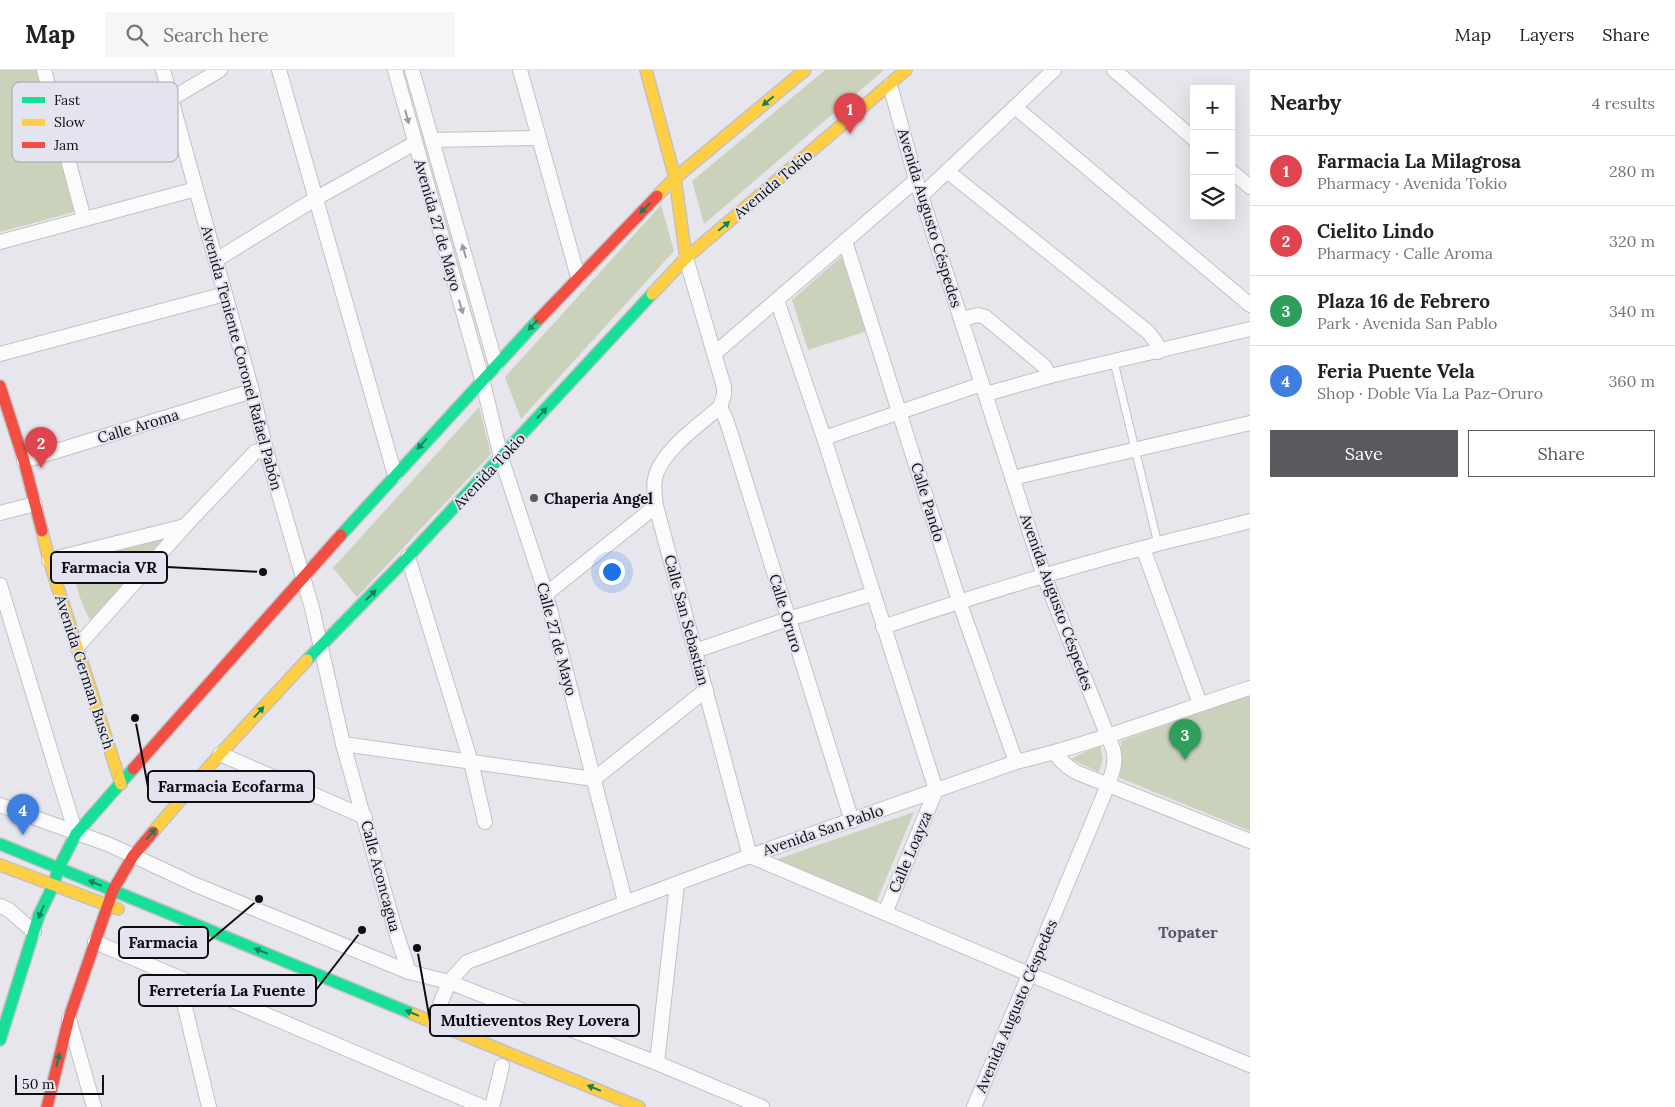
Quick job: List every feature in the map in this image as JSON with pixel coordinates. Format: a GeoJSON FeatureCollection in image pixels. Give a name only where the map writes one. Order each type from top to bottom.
{"type":"FeatureCollection","features":[{"type":"Feature","properties":{"kind":"main road"},"geometry":{"type":"LineString","coordinates":[[0,1040],[39,915],[76,834],[303,576],[482,379],[578,277],[675,178],[805,70]]}},
{"type":"Feature","properties":{"kind":"main road","name":"Avenida Tokio"},"geometry":{"type":"LineString","coordinates":[[47,1107],[68,1018],[113,890],[133,856],[220,754],[320,646],[408,557],[686,258],[906,70]]}},
{"type":"Feature","properties":{"kind":"main road"},"geometry":{"type":"LineString","coordinates":[[649,72],[675,178],[686,258]]}},
{"type":"Feature","properties":{"kind":"main road","name":"Avenida German Busch"},"geometry":{"type":"LineString","coordinates":[[0,386],[24,462],[49,560],[121,784]]}},
{"type":"Feature","properties":{"kind":"main road"},"geometry":{"type":"LineString","coordinates":[[0,844],[60,867],[639,1107]]}},
{"type":"Feature","properties":{"kind":"main road"},"geometry":{"type":"LineString","coordinates":[[0,865],[127,913]]}},
{"type":"Feature","properties":{"kind":"street"},"geometry":{"type":"LineString","coordinates":[[178,94],[220,70]]}},
{"type":"Feature","properties":{"kind":"street"},"geometry":{"type":"LineString","coordinates":[[279,70],[395,475]]}},
{"type":"Feature","properties":{"kind":"street","name":"Avenida 27 de Mayo"},"geometry":{"type":"LineString","coordinates":[[394,70],[482,379]]}},
{"type":"Feature","properties":{"kind":"street","name":"Avenida 27 de Mayo"},"geometry":{"type":"LineString","coordinates":[[412,70],[496,365]]}},
{"type":"Feature","properties":{"kind":"street"},"geometry":{"type":"LineString","coordinates":[[520,70],[578,277]]}},
{"type":"Feature","properties":{"kind":"street"},"geometry":{"type":"LineString","coordinates":[[922,195],[1054,70]]}},
{"type":"Feature","properties":{"kind":"street"},"geometry":{"type":"LineString","coordinates":[[1114,70],[1190,135]]}},
{"type":"Feature","properties":{"kind":"street","name":"Avenida Augusto Céspedes"},"geometry":{"type":"LineString","coordinates":[[890,85],[916,180],[1044,576],[1108,737],[1115,750],[1115,761],[1108,785],[974,1107]]}},
{"type":"Feature","properties":{"kind":"street"},"geometry":{"type":"LineString","coordinates":[[1015,107],[1250,305]]}},
{"type":"Feature","properties":{"kind":"street","name":"Avenida Teniente Coronel Rafael Pabón"},"geometry":{"type":"LineString","coordinates":[[178,127],[252,391],[266,450],[303,576],[320,646]]}},
{"type":"Feature","properties":{"kind":"street"},"geometry":{"type":"LineString","coordinates":[[432,140],[538,138]]}},
{"type":"Feature","properties":{"kind":"street"},"geometry":{"type":"LineString","coordinates":[[216,260],[315,199],[414,143]]}},
{"type":"Feature","properties":{"kind":"street"},"geometry":{"type":"LineString","coordinates":[[69,162],[84,219]]}},
{"type":"Feature","properties":{"kind":"street"},"geometry":{"type":"LineString","coordinates":[[947,171],[1148,332],[1156,342],[1158,352]]}},
{"type":"Feature","properties":{"kind":"street"},"geometry":{"type":"LineString","coordinates":[[1235,174],[1250,187]]}},
{"type":"Feature","properties":{"kind":"street"},"geometry":{"type":"LineString","coordinates":[[714,354],[916,180]]}},
{"type":"Feature","properties":{"kind":"street"},"geometry":{"type":"LineString","coordinates":[[0,242],[196,189]]}},
{"type":"Feature","properties":{"kind":"street","name":"Calle Pando"},"geometry":{"type":"LineString","coordinates":[[845,241],[959,601],[1016,762]]}},
{"type":"Feature","properties":{"kind":"street"},"geometry":{"type":"LineString","coordinates":[[686,258],[724,386],[724,395],[720,406]]}},
{"type":"Feature","properties":{"kind":"street"},"geometry":{"type":"LineString","coordinates":[[0,354],[225,294]]}},
{"type":"Feature","properties":{"kind":"street"},"geometry":{"type":"LineString","coordinates":[[776,300],[824,438],[872,594],[936,790]]}},
{"type":"Feature","properties":{"kind":"street"},"geometry":{"type":"LineString","coordinates":[[962,319],[978,315],[985,318],[1044,366],[1050,376]]}},
{"type":"Feature","properties":{"kind":"street"},"geometry":{"type":"LineString","coordinates":[[824,438],[900,412],[984,389],[1114,362],[1250,329]]}},
{"type":"Feature","properties":{"kind":"street","name":"Calle 27 de Mayo"},"geometry":{"type":"LineString","coordinates":[[482,379],[501,457],[546,594],[625,902]]}},
{"type":"Feature","properties":{"kind":"street","name":"Calle Aroma"},"geometry":{"type":"LineString","coordinates":[[24,462],[252,391]]}},
{"type":"Feature","properties":{"kind":"street","name":"Calle San Sebastian"},"geometry":{"type":"LineString","coordinates":[[720,406],[662,460],[654,480],[656,506],[750,856]]}},
{"type":"Feature","properties":{"kind":"street","name":"Calle Oruro"},"geometry":{"type":"LineString","coordinates":[[720,406],[727,422],[852,821]]}},
{"type":"Feature","properties":{"kind":"street"},"geometry":{"type":"LineString","coordinates":[[1012,478],[1250,423]]}},
{"type":"Feature","properties":{"kind":"street"},"geometry":{"type":"LineString","coordinates":[[77,647],[255,452],[266,450]]}},
{"type":"Feature","properties":{"kind":"street"},"geometry":{"type":"LineString","coordinates":[[0,513],[35,504]]}},
{"type":"Feature","properties":{"kind":"street"},"geometry":{"type":"LineString","coordinates":[[546,594],[656,506]]}},
{"type":"Feature","properties":{"kind":"street"},"geometry":{"type":"LineString","coordinates":[[883,627],[959,601],[1143,548],[1249,524]]}},
{"type":"Feature","properties":{"kind":"street"},"geometry":{"type":"LineString","coordinates":[[49,560],[186,526]]}},
{"type":"Feature","properties":{"kind":"street"},"geometry":{"type":"LineString","coordinates":[[1143,548],[1200,704]]}},
{"type":"Feature","properties":{"kind":"street"},"geometry":{"type":"LineString","coordinates":[[408,557],[472,762],[485,822]]}},
{"type":"Feature","properties":{"kind":"street"},"geometry":{"type":"LineString","coordinates":[[0,585],[76,834]]}},
{"type":"Feature","properties":{"kind":"street"},"geometry":{"type":"LineString","coordinates":[[695,651],[788,619],[872,594]]}},
{"type":"Feature","properties":{"kind":"street","name":"Calle Aconcagua"},"geometry":{"type":"LineString","coordinates":[[320,646],[343,744],[394,926],[409,972]]}},
{"type":"Feature","properties":{"kind":"street","name":"Avenida San Pablo"},"geometry":{"type":"LineString","coordinates":[[432,1022],[449,982],[467,962],[750,856],[1016,762],[1108,737],[1250,688]]}},
{"type":"Feature","properties":{"kind":"street"},"geometry":{"type":"LineString","coordinates":[[343,744],[594,779],[706,690]]}},
{"type":"Feature","properties":{"kind":"street"},"geometry":{"type":"LineString","coordinates":[[1055,752],[1068,768],[1250,841]]}},
{"type":"Feature","properties":{"kind":"street"},"geometry":{"type":"LineString","coordinates":[[220,754],[365,818]]}},
{"type":"Feature","properties":{"kind":"street","name":"Calle Loayza"},"geometry":{"type":"LineString","coordinates":[[885,913],[936,790]]}},
{"type":"Feature","properties":{"kind":"street"},"geometry":{"type":"LineString","coordinates":[[0,805],[110,845],[196,884],[409,972],[449,982],[657,1063],[762,1107]]}},
{"type":"Feature","properties":{"kind":"street"},"geometry":{"type":"LineString","coordinates":[[750,856],[1250,1065]]}},
{"type":"Feature","properties":{"kind":"street"},"geometry":{"type":"LineString","coordinates":[[657,1063],[677,884]]}},
{"type":"Feature","properties":{"kind":"street"},"geometry":{"type":"LineString","coordinates":[[0,906],[9,910],[34,932]]}},
{"type":"Feature","properties":{"kind":"street"},"geometry":{"type":"LineString","coordinates":[[95,942],[483,1107]]}},
{"type":"Feature","properties":{"kind":"street"},"geometry":{"type":"LineString","coordinates":[[178,978],[209,1107]]}},
{"type":"Feature","properties":{"kind":"street"},"geometry":{"type":"LineString","coordinates":[[68,1018],[94,1107]]}},
{"type":"Feature","properties":{"kind":"street"},"geometry":{"type":"LineString","coordinates":[[492,1107],[502,1066]]}},
{"type":"Feature","properties":{"kind":"lane"},"geometry":{"type":"LineString","coordinates":[[1114,362],[1158,544]]}},
{"type":"Feature","properties":{"kind":"green space"},"geometry":{"type":"Polygon","coordinates":[[[0,70],[36,70],[39,82],[12,82],[12,162],[61,162],[74,212],[0,232],[0,70]]]}},
{"type":"Feature","properties":{"kind":"green space"},"geometry":{"type":"Polygon","coordinates":[[[825,70],[884,70],[704,224],[692,181],[825,70]]]}},
{"type":"Feature","properties":{"kind":"green space"},"geometry":{"type":"Polygon","coordinates":[[[661,205],[674,251],[521,419],[505,377],[661,205]]]}},
{"type":"Feature","properties":{"kind":"green space"},"geometry":{"type":"Polygon","coordinates":[[[844,254],[870,330],[808,350],[792,300],[844,254]]]}},
{"type":"Feature","properties":{"kind":"green space"},"geometry":{"type":"Polygon","coordinates":[[[479,407],[491,454],[357,597],[333,568],[479,407]]]}},
{"type":"Feature","properties":{"kind":"green space"},"geometry":{"type":"Polygon","coordinates":[[[163,539],[94,620],[89,618],[82,604],[73,559],[163,539]]]}},
{"type":"Feature","properties":{"kind":"green space"},"geometry":{"type":"Polygon","coordinates":[[[1250,695],[1250,831],[1120,778],[1121,741],[1250,695]]]}},
{"type":"Feature","properties":{"kind":"green space"},"geometry":{"type":"Polygon","coordinates":[[[1100,745],[1103,759],[1099,772],[1071,759],[1100,745]]]}},
{"type":"Feature","properties":{"kind":"green space"},"geometry":{"type":"Polygon","coordinates":[[[914,812],[876,903],[775,860],[914,812]]]}},
{"type":"Feature","properties":{"kind":"traffic: fast"},"geometry":{"type":"LineString","coordinates":[[307,660],[408,557],[652,294]]}},
{"type":"Feature","properties":{"kind":"traffic: fast"},"geometry":{"type":"LineString","coordinates":[[341,535],[539,319]]}},
{"type":"Feature","properties":{"kind":"traffic: fast"},"geometry":{"type":"LineString","coordinates":[[0,1040],[39,915],[53,886],[59,867],[76,834],[133,769]]}},
{"type":"Feature","properties":{"kind":"traffic: fast"},"geometry":{"type":"LineString","coordinates":[[0,844],[413,1014]]}},
{"type":"Feature","properties":{"kind":"traffic: slow"},"geometry":{"type":"LineString","coordinates":[[646,70],[675,178],[686,258]]}},
{"type":"Feature","properties":{"kind":"traffic: slow"},"geometry":{"type":"LineString","coordinates":[[657,196],[675,178],[805,70]]}},
{"type":"Feature","properties":{"kind":"traffic: slow"},"geometry":{"type":"LineString","coordinates":[[652,294],[686,258],[906,70]]}},
{"type":"Feature","properties":{"kind":"traffic: slow"},"geometry":{"type":"LineString","coordinates":[[42,531],[49,560],[121,784]]}},
{"type":"Feature","properties":{"kind":"traffic: slow"},"geometry":{"type":"LineString","coordinates":[[153,832],[220,754],[307,660]]}},
{"type":"Feature","properties":{"kind":"traffic: slow"},"geometry":{"type":"LineString","coordinates":[[0,865],[118,909]]}},
{"type":"Feature","properties":{"kind":"traffic: slow"},"geometry":{"type":"LineString","coordinates":[[413,1014],[639,1107]]}},
{"type":"Feature","properties":{"kind":"traffic: jam"},"geometry":{"type":"LineString","coordinates":[[539,319],[657,196]]}},
{"type":"Feature","properties":{"kind":"traffic: jam"},"geometry":{"type":"LineString","coordinates":[[0,386],[24,461],[42,531]]}},
{"type":"Feature","properties":{"kind":"traffic: jam"},"geometry":{"type":"LineString","coordinates":[[133,769],[341,535]]}},
{"type":"Feature","properties":{"kind":"traffic: jam"},"geometry":{"type":"LineString","coordinates":[[47,1107],[69,1018],[113,890],[133,856],[153,832]]}},
{"type":"Feature","properties":{"kind":"place","name":"Farmacia La Milagrosa"},"geometry":{"type":"Point","coordinates":[850,134]}},
{"type":"Feature","properties":{"kind":"place","name":"Cielito Lindo"},"geometry":{"type":"Point","coordinates":[41,468]}},
{"type":"Feature","properties":{"kind":"place","name":"Chaperia Angel"},"geometry":{"type":"Point","coordinates":[534,498]}},
{"type":"Feature","properties":{"kind":"place","name":"Farmacia VR"},"geometry":{"type":"Point","coordinates":[263,572]}},
{"type":"Feature","properties":{"kind":"place","name":"Farmacia Ecofarma"},"geometry":{"type":"Point","coordinates":[135,718]}},
{"type":"Feature","properties":{"kind":"place","name":"Plaza 16 de Febrero"},"geometry":{"type":"Point","coordinates":[1185,760]}},
{"type":"Feature","properties":{"kind":"place","name":"Feria Puente Vela"},"geometry":{"type":"Point","coordinates":[23,835]}},
{"type":"Feature","properties":{"kind":"place","name":"Farmacia"},"geometry":{"type":"Point","coordinates":[259,899]}},
{"type":"Feature","properties":{"kind":"place","name":"Ferretería La Fuente"},"geometry":{"type":"Point","coordinates":[362,930]}},
{"type":"Feature","properties":{"kind":"place","name":"Multieventos Rey Lovera"},"geometry":{"type":"Point","coordinates":[417,948]}},
{"type":"Feature","properties":{"kind":"district","name":"Topater"},"geometry":{"type":"Point","coordinates":[1188,932]}}]}
